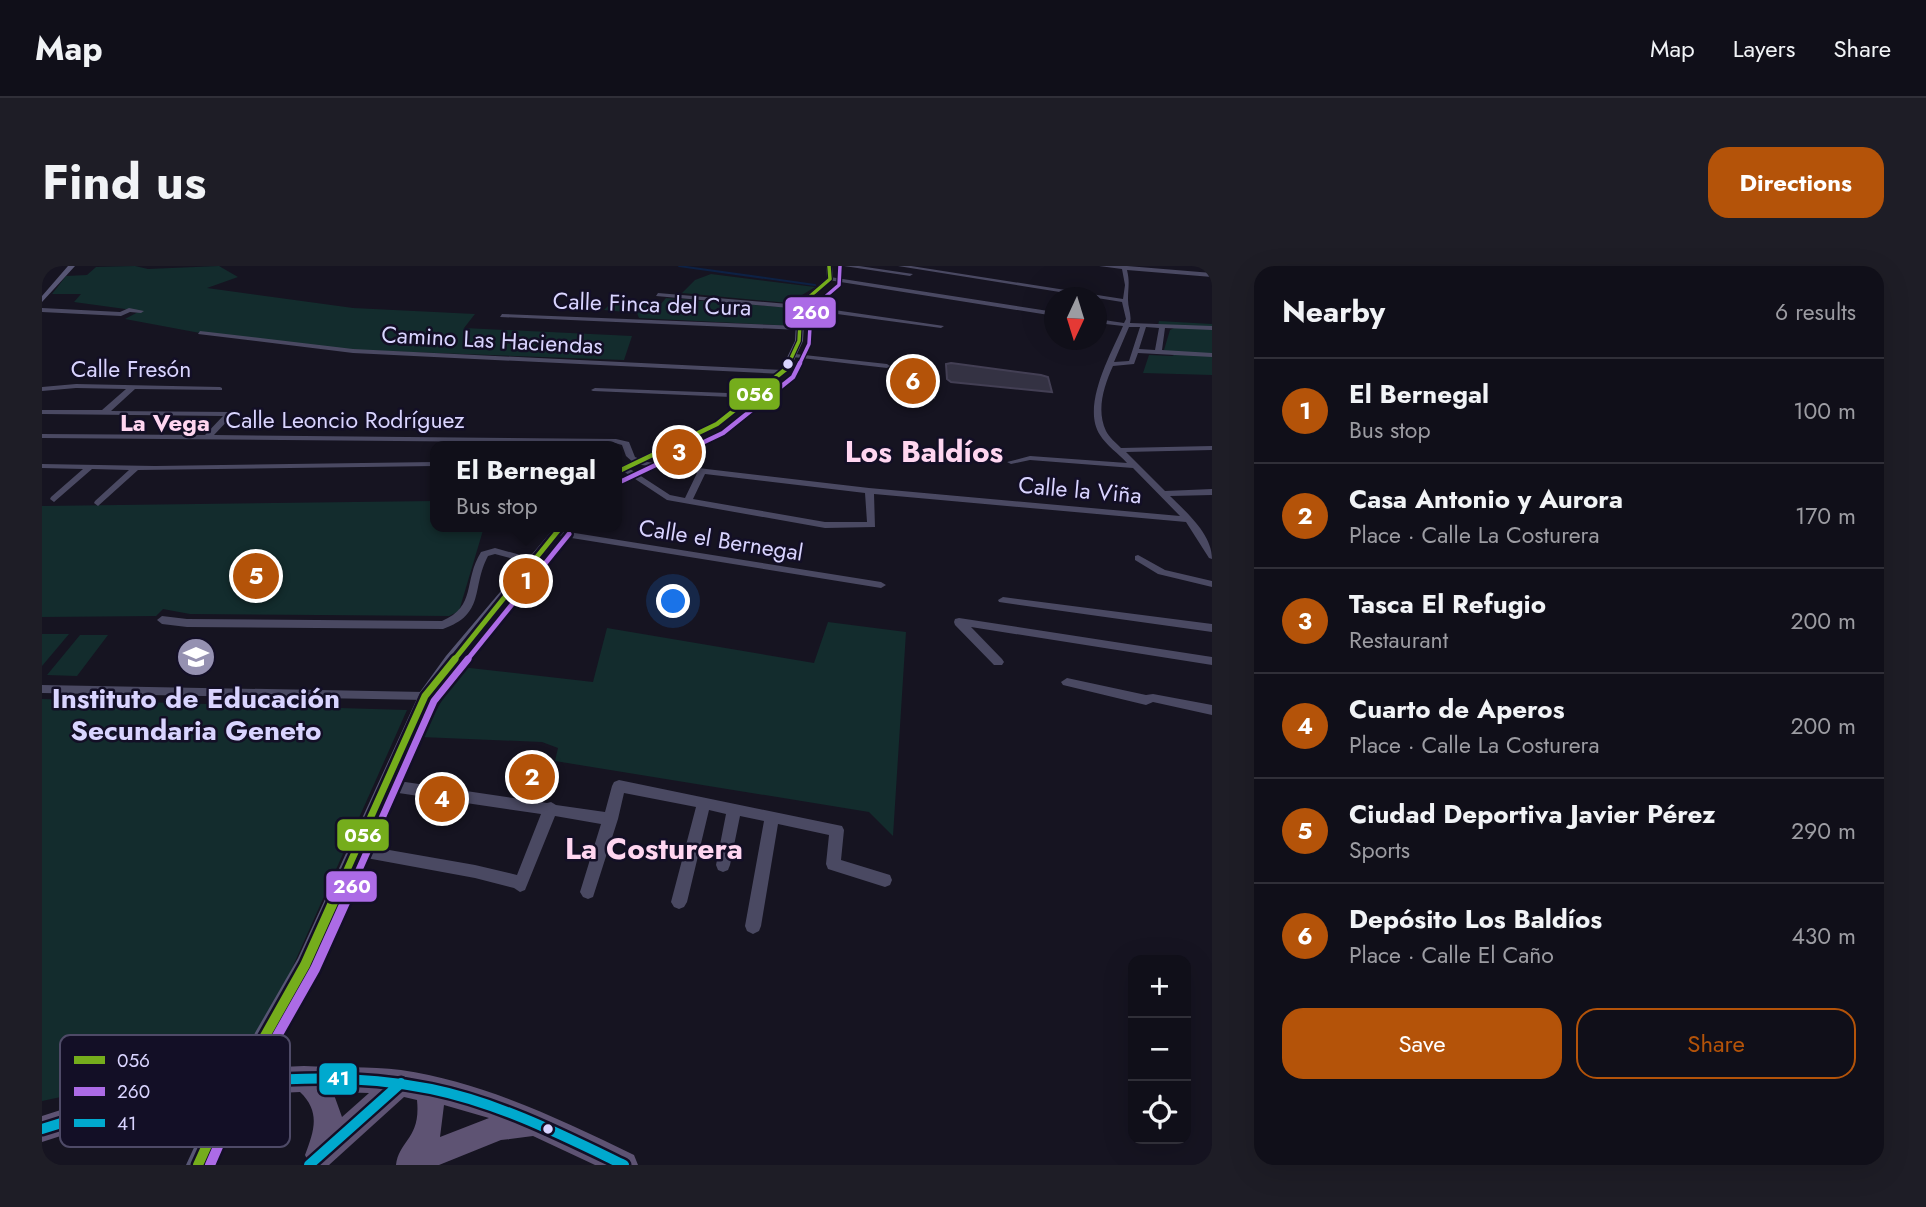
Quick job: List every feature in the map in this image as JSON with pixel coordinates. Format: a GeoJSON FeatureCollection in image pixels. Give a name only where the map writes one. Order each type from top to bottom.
{"type":"FeatureCollection","features":[{"type":"Feature","properties":{"kind":"main road"},"geometry":{"type":"LineString","coordinates":[[42,300],[72,266]]}},
{"type":"Feature","properties":{"kind":"main road"},"geometry":{"type":"LineString","coordinates":[[622,470],[635,462],[693,438],[754,396],[783,372],[795,356],[800,328],[800,307],[830,279],[829,266]]}},
{"type":"Feature","properties":{"kind":"main road"},"geometry":{"type":"LineString","coordinates":[[266,1035],[305,965],[425,696],[451,660],[556,532]]}},
{"type":"Feature","properties":{"kind":"main road"},"geometry":{"type":"LineString","coordinates":[[304,1079],[322,1094],[329,1113],[328,1136],[314,1160]]}},
{"type":"Feature","properties":{"kind":"main road"},"geometry":{"type":"LineString","coordinates":[[290,1080],[401,1083],[428,1089],[537,1122],[624,1165]]}},
{"type":"Feature","properties":{"kind":"main road"},"geometry":{"type":"LineString","coordinates":[[314,1160],[401,1083]]}},
{"type":"Feature","properties":{"kind":"main road"},"geometry":{"type":"LineString","coordinates":[[407,1164],[426,1142],[433,1122],[428,1089]]}},
{"type":"Feature","properties":{"kind":"main road"},"geometry":{"type":"LineString","coordinates":[[407,1164],[501,1127],[537,1122]]}},
{"type":"Feature","properties":{"kind":"main road"},"geometry":{"type":"LineString","coordinates":[[42,1129],[60,1123]]}},
{"type":"Feature","properties":{"kind":"main road"},"geometry":{"type":"LineString","coordinates":[[198,1165],[206,1147]]}},
{"type":"Feature","properties":{"kind":"street"},"geometry":{"type":"LineString","coordinates":[[847,266],[924,276]]}},
{"type":"Feature","properties":{"kind":"street"},"geometry":{"type":"LineString","coordinates":[[901,266],[1125,301]]}},
{"type":"Feature","properties":{"kind":"street"},"geometry":{"type":"LineString","coordinates":[[1102,266],[1212,275]]}},
{"type":"Feature","properties":{"kind":"street"},"geometry":{"type":"LineString","coordinates":[[1124,268],[1128,285],[1125,301],[1127,322],[1099,390],[1098,420],[1103,434],[1189,520],[1212,556]]}},
{"type":"Feature","properties":{"kind":"street"},"geometry":{"type":"LineString","coordinates":[[830,279],[1044,312]]}},
{"type":"Feature","properties":{"kind":"street"},"geometry":{"type":"LineString","coordinates":[[42,291],[52,289]]}},
{"type":"Feature","properties":{"kind":"street"},"geometry":{"type":"LineString","coordinates":[[658,295],[800,307],[941,326]]}},
{"type":"Feature","properties":{"kind":"street"},"geometry":{"type":"LineString","coordinates":[[42,310],[121,314],[129,310],[141,311]]}},
{"type":"Feature","properties":{"kind":"street","name":"Calle Finca del Cura"},"geometry":{"type":"LineString","coordinates":[[502,316],[800,328]]}},
{"type":"Feature","properties":{"kind":"street"},"geometry":{"type":"LineString","coordinates":[[1107,321],[1212,326]]}},
{"type":"Feature","properties":{"kind":"street"},"geometry":{"type":"LineString","coordinates":[[1127,322],[1143,326],[1212,326]]}},
{"type":"Feature","properties":{"kind":"street"},"geometry":{"type":"LineString","coordinates":[[1109,364],[1130,364],[1143,326]]}},
{"type":"Feature","properties":{"kind":"street"},"geometry":{"type":"LineString","coordinates":[[1158,353],[1162,326]]}},
{"type":"Feature","properties":{"kind":"street"},"geometry":{"type":"LineString","coordinates":[[1200,328],[1212,338]]}},
{"type":"Feature","properties":{"kind":"street","name":"Camino Las Haciendas"},"geometry":{"type":"LineString","coordinates":[[200,333],[353,351],[783,372]]}},
{"type":"Feature","properties":{"kind":"street"},"geometry":{"type":"LineString","coordinates":[[1135,351],[1212,355]]}},
{"type":"Feature","properties":{"kind":"street"},"geometry":{"type":"LineString","coordinates":[[795,356],[887,366]]}},
{"type":"Feature","properties":{"kind":"street"},"geometry":{"type":"LineString","coordinates":[[105,412],[133,387]]}},
{"type":"Feature","properties":{"kind":"street","name":"Calle Fresón"},"geometry":{"type":"LineString","coordinates":[[42,389],[220,389]]}},
{"type":"Feature","properties":{"kind":"street"},"geometry":{"type":"LineString","coordinates":[[595,390],[754,396]]}},
{"type":"Feature","properties":{"kind":"street"},"geometry":{"type":"LineString","coordinates":[[42,412],[229,414],[207,438]]}},
{"type":"Feature","properties":{"kind":"street","name":"Calle Leoncio Rodríguez"},"geometry":{"type":"LineString","coordinates":[[42,436],[616,441]]}},
{"type":"Feature","properties":{"kind":"street","name":"Calle Leoncio Rodríguez"},"geometry":{"type":"LineString","coordinates":[[622,443],[626,444],[629,457],[635,462]]}},
{"type":"Feature","properties":{"kind":"street"},"geometry":{"type":"LineString","coordinates":[[1120,450],[1212,449]]}},
{"type":"Feature","properties":{"kind":"street"},"geometry":{"type":"LineString","coordinates":[[1011,462],[1030,458],[1136,466]]}},
{"type":"Feature","properties":{"kind":"street","name":"Calle la Viña"},"geometry":{"type":"LineString","coordinates":[[635,462],[869,491],[1189,520]]}},
{"type":"Feature","properties":{"kind":"street"},"geometry":{"type":"LineString","coordinates":[[42,466],[135,468],[430,464]]}},
{"type":"Feature","properties":{"kind":"street"},"geometry":{"type":"LineString","coordinates":[[54,499],[90,467]]}},
{"type":"Feature","properties":{"kind":"street"},"geometry":{"type":"LineString","coordinates":[[98,503],[135,468]]}},
{"type":"Feature","properties":{"kind":"street"},"geometry":{"type":"LineString","coordinates":[[688,501],[702,471]]}},
{"type":"Feature","properties":{"kind":"street"},"geometry":{"type":"LineString","coordinates":[[622,472],[657,492],[688,501],[825,525],[872,525],[869,491]]}},
{"type":"Feature","properties":{"kind":"street"},"geometry":{"type":"LineString","coordinates":[[1165,494],[1212,492]]}},
{"type":"Feature","properties":{"kind":"street","name":"Calle el Bernegal"},"geometry":{"type":"LineString","coordinates":[[570,532],[881,585]]}},
{"type":"Feature","properties":{"kind":"street"},"geometry":{"type":"LineString","coordinates":[[162,620],[187,623],[443,625],[462,616],[472,602],[479,561],[484,554],[495,551],[532,561]]}},
{"type":"Feature","properties":{"kind":"street"},"geometry":{"type":"LineString","coordinates":[[1138,558],[1162,572],[1212,584]]}},
{"type":"Feature","properties":{"kind":"street"},"geometry":{"type":"LineString","coordinates":[[1003,600],[1212,628]]}},
{"type":"Feature","properties":{"kind":"street"},"geometry":{"type":"LineString","coordinates":[[998,662],[959,622],[1212,661]]}},
{"type":"Feature","properties":{"kind":"street"},"geometry":{"type":"LineString","coordinates":[[1067,682],[1146,700],[1153,698],[1212,710]]}},
{"type":"Feature","properties":{"kind":"street"},"geometry":{"type":"LineString","coordinates":[[42,689],[425,696]]}},
{"type":"Feature","properties":{"kind":"street"},"geometry":{"type":"LineString","coordinates":[[385,785],[611,819]]}},
{"type":"Feature","properties":{"kind":"street"},"geometry":{"type":"LineString","coordinates":[[588,892],[619,786],[837,830],[833,864],[885,880]]}},
{"type":"Feature","properties":{"kind":"street"},"geometry":{"type":"LineString","coordinates":[[679,902],[704,803]]}},
{"type":"Feature","properties":{"kind":"street"},"geometry":{"type":"LineString","coordinates":[[355,850],[428,865],[471,869],[517,883],[551,808]]}},
{"type":"Feature","properties":{"kind":"street"},"geometry":{"type":"LineString","coordinates":[[723,865],[734,810]]}},
{"type":"Feature","properties":{"kind":"street"},"geometry":{"type":"LineString","coordinates":[[753,926],[772,817]]}},
{"type":"Feature","properties":{"kind":"green space"},"geometry":{"type":"Polygon","coordinates":[[[135,266],[148,269],[219,266],[238,277],[207,288],[353,308],[475,314],[464,328],[632,336],[624,360],[356,350],[200,333],[125,319],[140,311],[74,302],[81,294],[52,294],[66,276],[87,275],[96,267],[135,266]]]}},
{"type":"Feature","properties":{"kind":"green space"},"geometry":{"type":"Polygon","coordinates":[[[711,274],[815,287],[789,303],[682,293],[695,280],[711,274]]]}},
{"type":"Feature","properties":{"kind":"green space"},"geometry":{"type":"Polygon","coordinates":[[[666,298],[793,308],[794,326],[639,318],[637,313],[604,310],[613,301],[659,306],[666,298]]]}},
{"type":"Feature","properties":{"kind":"green space"},"geometry":{"type":"Polygon","coordinates":[[[1159,321],[1212,324],[1212,375],[1143,373],[1149,355],[1174,356],[1164,350],[1170,330],[1174,328],[1158,325],[1159,321]]]}},
{"type":"Feature","properties":{"kind":"green space"},"geometry":{"type":"Polygon","coordinates":[[[430,501],[430,532],[483,532],[459,611],[449,616],[190,614],[163,609],[156,616],[42,617],[42,506],[430,501]]]}},
{"type":"Feature","properties":{"kind":"green space"},"geometry":{"type":"Polygon","coordinates":[[[828,622],[906,632],[893,836],[869,812],[555,761],[558,748],[542,742],[421,737],[461,667],[593,682],[607,628],[814,663],[828,622]]]}},
{"type":"Feature","properties":{"kind":"green space"},"geometry":{"type":"Polygon","coordinates":[[[42,634],[69,634],[42,666],[42,634]]]}},
{"type":"Feature","properties":{"kind":"green space"},"geometry":{"type":"Polygon","coordinates":[[[80,635],[108,635],[77,676],[47,675],[80,635]]]}},
{"type":"Feature","properties":{"kind":"green space"},"geometry":{"type":"Polygon","coordinates":[[[42,699],[407,710],[262,1035],[60,1035],[60,1097],[42,1101],[42,699]]]}},
{"type":"Feature","properties":{"kind":"building"},"geometry":{"type":"Polygon","coordinates":[[[946,364],[1048,377],[1052,392],[951,382],[947,379],[946,364]]]}},
{"type":"Feature","properties":{"kind":"building"},"geometry":{"type":"Polygon","coordinates":[[[899,366],[936,371],[934,398],[893,394],[894,388],[888,388],[892,373],[897,374],[899,366]]]}},
{"type":"Feature","properties":{"kind":"building"},"geometry":{"type":"Polygon","coordinates":[[[516,765],[554,772],[549,786],[511,779],[516,765]]]}},
{"type":"Feature","properties":{"kind":"waterway"},"geometry":{"type":"LineString","coordinates":[[679,266],[815,285]]}},
{"type":"Feature","properties":{"kind":"transit line","name":"056"},"geometry":{"type":"LineString","coordinates":[[622,470],[717,424],[786,369],[799,341],[801,304],[830,279],[829,266]]}},
{"type":"Feature","properties":{"kind":"transit line","name":"260"},"geometry":{"type":"LineString","coordinates":[[622,481],[723,433],[793,377],[809,344],[811,309],[839,285],[840,266]]}},
{"type":"Feature","properties":{"kind":"transit line","name":"056"},"geometry":{"type":"LineString","coordinates":[[266,1035],[305,965],[425,696],[557,532]]}},
{"type":"Feature","properties":{"kind":"transit line","name":"260"},"geometry":{"type":"LineString","coordinates":[[278,1035],[315,969],[434,701],[569,534]]}},
{"type":"Feature","properties":{"kind":"transit line","name":"41"},"geometry":{"type":"LineString","coordinates":[[290,1079],[384,1082],[456,1095],[530,1121],[624,1165]]}},
{"type":"Feature","properties":{"kind":"transit line","name":"41"},"geometry":{"type":"LineString","coordinates":[[309,1165],[401,1083]]}},
{"type":"Feature","properties":{"kind":"transit line","name":"41"},"geometry":{"type":"LineString","coordinates":[[42,1129],[60,1123]]}},
{"type":"Feature","properties":{"kind":"transit line","name":"056"},"geometry":{"type":"LineString","coordinates":[[198,1165],[206,1147]]}},
{"type":"Feature","properties":{"kind":"transit line","name":"260"},"geometry":{"type":"LineString","coordinates":[[210,1165],[218,1147]]}},
{"type":"Feature","properties":{"kind":"place","name":"Depósito Los Baldíos"},"geometry":{"type":"Point","coordinates":[913,381]}},
{"type":"Feature","properties":{"kind":"place","name":"Tasca El Refugio"},"geometry":{"type":"Point","coordinates":[679,452]}},
{"type":"Feature","properties":{"kind":"place","name":"Ciudad Deportiva Javier Pérez"},"geometry":{"type":"Point","coordinates":[256,576]}},
{"type":"Feature","properties":{"kind":"place","name":"El Bernegal"},"geometry":{"type":"Point","coordinates":[526,581]}},
{"type":"Feature","properties":{"kind":"place","name":"Instituto de Educación Secundaria Geneto"},"geometry":{"type":"Point","coordinates":[196,657]}},
{"type":"Feature","properties":{"kind":"place","name":"Casa Antonio y Aurora"},"geometry":{"type":"Point","coordinates":[532,777]}},
{"type":"Feature","properties":{"kind":"place","name":"Cuarto de Aperos"},"geometry":{"type":"Point","coordinates":[442,799]}},
{"type":"Feature","properties":{"kind":"district","name":"La Vega"},"geometry":{"type":"Point","coordinates":[165,422]}},
{"type":"Feature","properties":{"kind":"district","name":"Los Baldíos"},"geometry":{"type":"Point","coordinates":[924,451]}},
{"type":"Feature","properties":{"kind":"district","name":"La Costurera"},"geometry":{"type":"Point","coordinates":[654,848]}}]}
